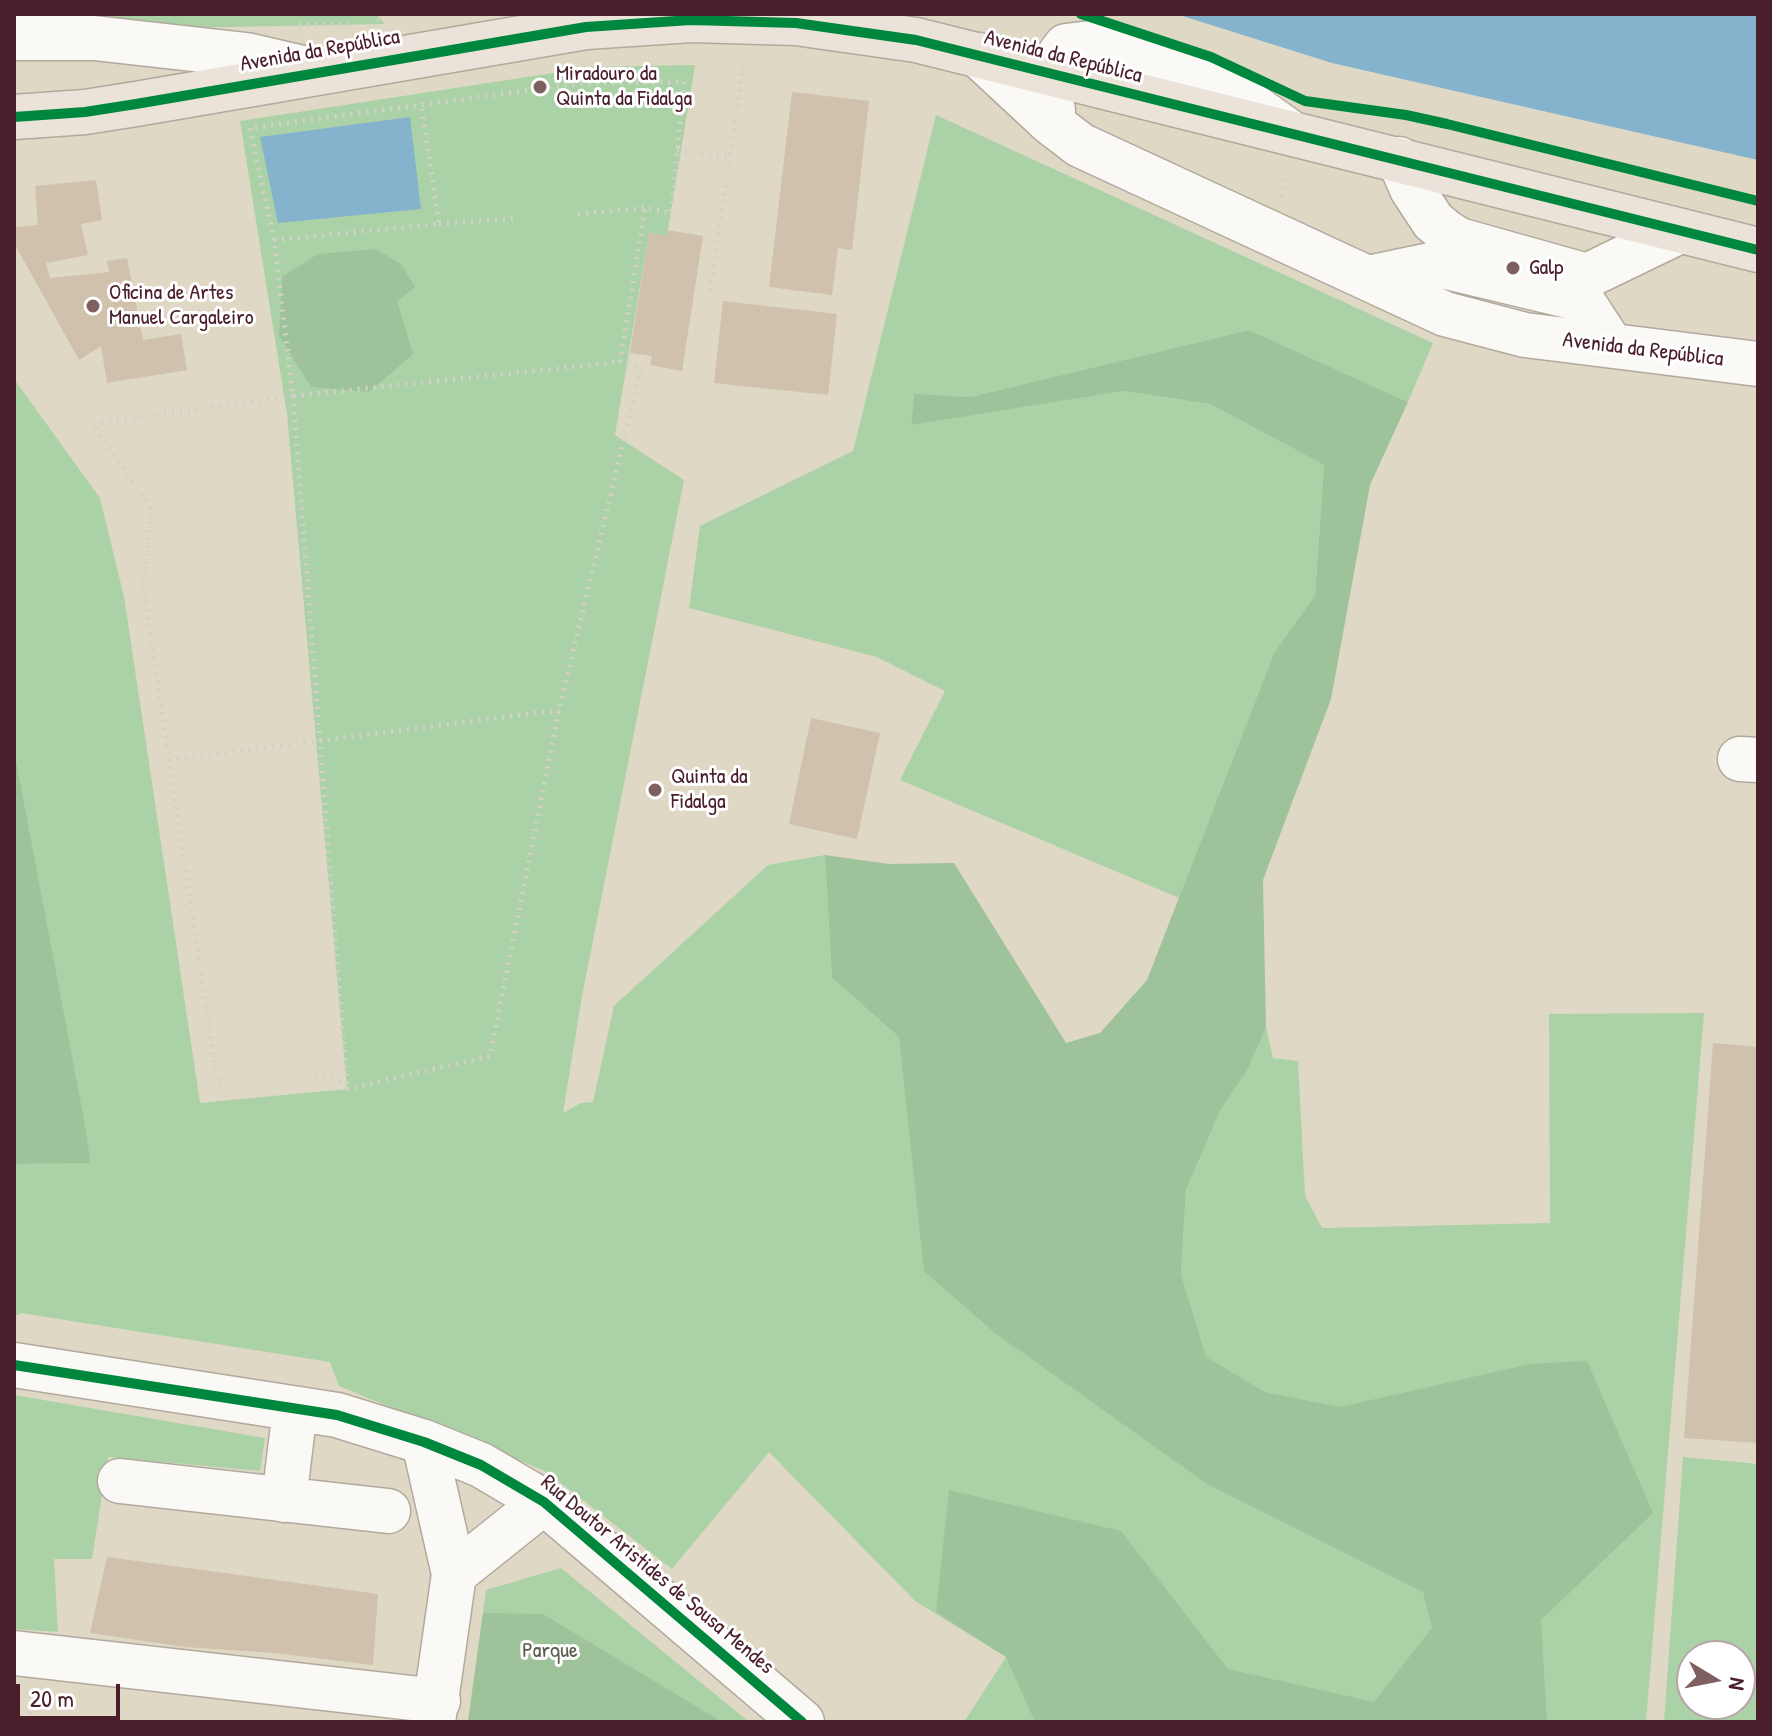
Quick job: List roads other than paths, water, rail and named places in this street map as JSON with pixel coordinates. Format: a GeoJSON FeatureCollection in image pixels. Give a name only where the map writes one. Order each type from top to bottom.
{"type":"FeatureCollection","features":[{"type":"Feature","properties":{"kind":"main road","name":"Avenida da República"},"geometry":{"type":"LineString","coordinates":[[14,117],[85,112],[586,27],[646,22],[747,21],[847,29],[916,40],[1758,250]]}},
{"type":"Feature","properties":{"kind":"street"},"geometry":{"type":"LineString","coordinates":[[14,38],[94,38],[246,55],[315,71]]}},
{"type":"Feature","properties":{"kind":"street","name":"Avenida da República"},"geometry":{"type":"LineString","coordinates":[[978,55],[1050,122],[1080,145],[1445,314],[1525,335],[1758,364]]}},
{"type":"Feature","properties":{"kind":"street"},"geometry":{"type":"LineString","coordinates":[[1053,75],[1049,96],[1053,112],[1080,145]]}},
{"type":"Feature","properties":{"kind":"street"},"geometry":{"type":"LineString","coordinates":[[1399,159],[1412,189],[1433,221],[1459,240],[1584,287],[1611,345]]}},
{"type":"Feature","properties":{"kind":"street"},"geometry":{"type":"LineString","coordinates":[[1421,265],[1433,221]]}},
{"type":"Feature","properties":{"kind":"street"},"geometry":{"type":"LineString","coordinates":[[1368,278],[1421,265],[1451,266],[1584,287],[1680,231]]}},
{"type":"Feature","properties":{"kind":"street","name":"Rua Doutor Aristides de Sousa Mendes"},"geometry":{"type":"LineString","coordinates":[[14,1365],[337,1415],[424,1442],[481,1465],[544,1502],[802,1722]]}},
{"type":"Feature","properties":{"kind":"street"},"geometry":{"type":"LineString","coordinates":[[284,1500],[295,1409]]}},
{"type":"Feature","properties":{"kind":"street"},"geometry":{"type":"LineString","coordinates":[[14,1653],[436,1711],[454,1574],[424,1442]]}},
{"type":"Feature","properties":{"kind":"street"},"geometry":{"type":"LineString","coordinates":[[120,1481],[388,1511]]}},
{"type":"Feature","properties":{"kind":"street"},"geometry":{"type":"LineString","coordinates":[[454,1574],[544,1502]]}},
{"type":"Feature","properties":{"kind":"water"},"geometry":{"type":"Polygon","coordinates":[[[1176,14],[1758,14],[1758,160],[1332,63],[1176,14]]]}},
{"type":"Feature","properties":{"kind":"water"},"geometry":{"type":"Polygon","coordinates":[[[410,117],[421,209],[278,223],[260,137],[410,117]]]}},
{"type":"Feature","properties":{"kind":"place","name":"Miradouro da Quinta da Fidalga"},"geometry":{"type":"Point","coordinates":[540,87]}},
{"type":"Feature","properties":{"kind":"place","name":"Galp"},"geometry":{"type":"Point","coordinates":[1513,268]}},
{"type":"Feature","properties":{"kind":"place","name":"Oficina de Artes Manuel Cargaleiro"},"geometry":{"type":"Point","coordinates":[93,306]}},
{"type":"Feature","properties":{"kind":"place","name":"Quinta da Fidalga"},"geometry":{"type":"Point","coordinates":[655,790]}},
{"type":"Feature","properties":{"kind":"park label","name":"Parque"},"geometry":{"type":"Point","coordinates":[550,1651]}}]}
